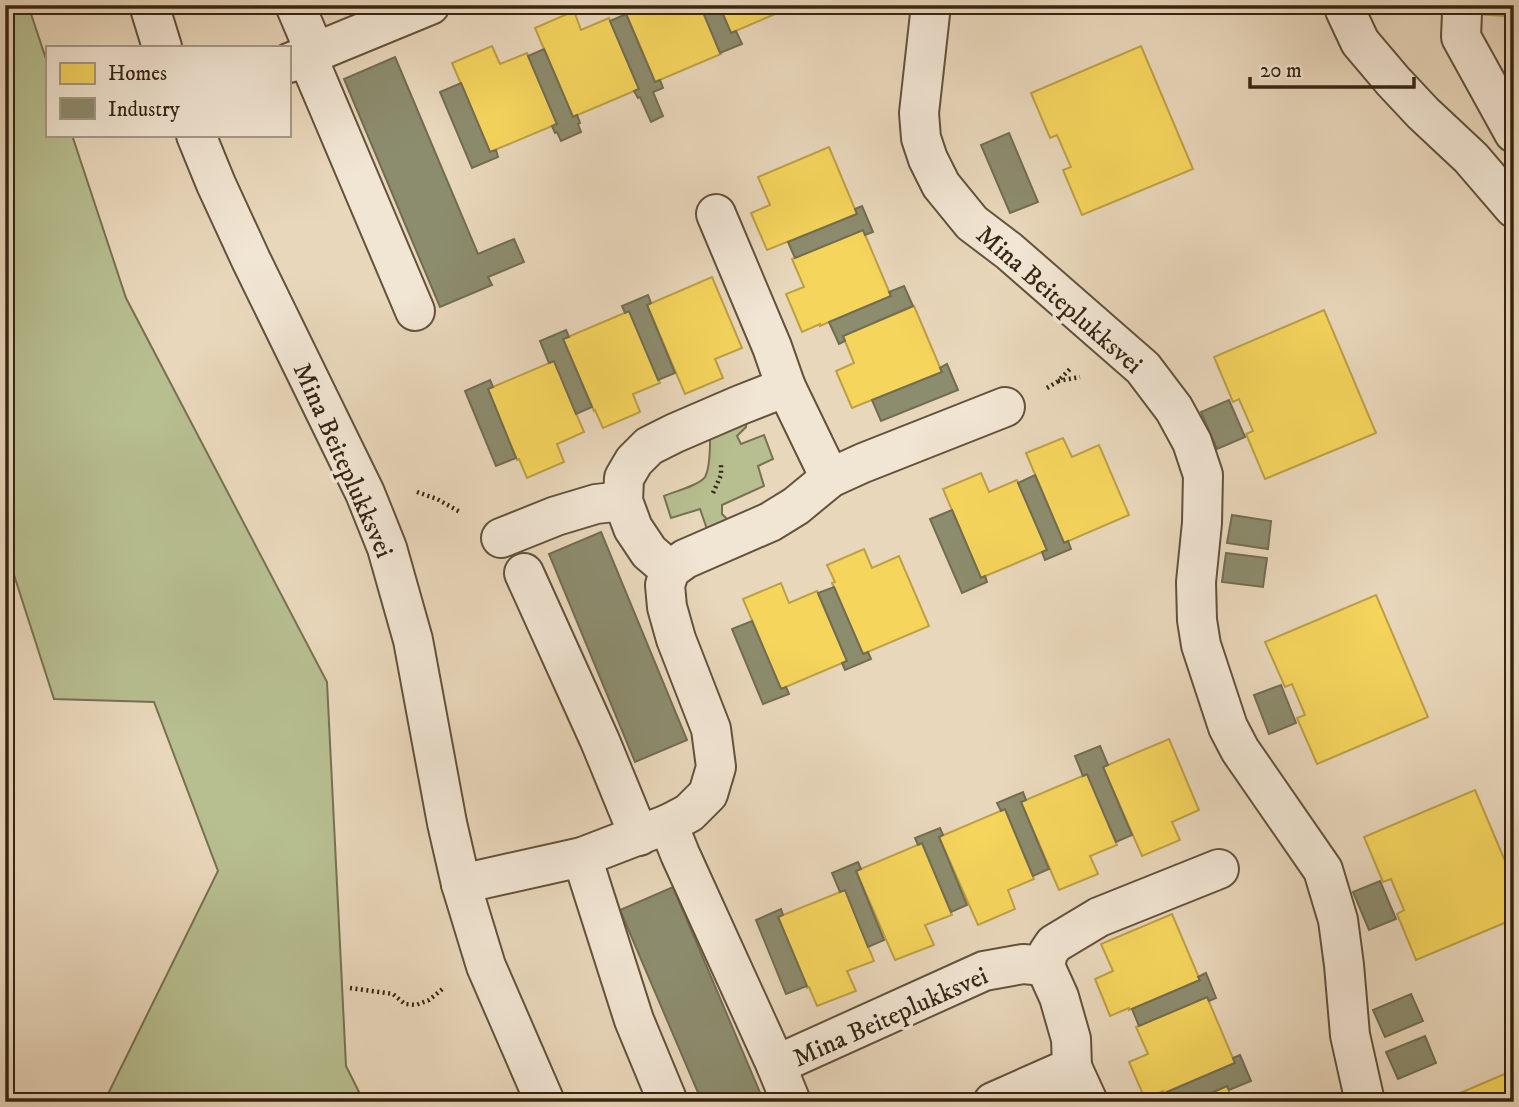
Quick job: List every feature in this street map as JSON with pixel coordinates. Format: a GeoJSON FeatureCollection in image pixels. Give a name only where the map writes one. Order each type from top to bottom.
{"type":"FeatureCollection","features":[{"type":"Feature","properties":{"kind":"street"},"geometry":{"type":"LineString","coordinates":[[149,5],[162,46]]}},
{"type":"Feature","properties":{"kind":"street"},"geometry":{"type":"LineString","coordinates":[[295,5],[304,57],[415,311]]}},
{"type":"Feature","properties":{"kind":"street","name":"Mina Beiteplukksvei"},"geometry":{"type":"LineString","coordinates":[[932,5],[919,113],[921,138],[941,185],[972,223],[1009,251],[1143,368],[1174,409],[1192,442],[1203,475],[1202,523],[1196,582],[1201,645],[1228,727],[1240,750],[1323,870],[1338,920],[1350,1035],[1365,1102]]}},
{"type":"Feature","properties":{"kind":"street"},"geometry":{"type":"LineString","coordinates":[[1344,5],[1360,42],[1423,113],[1471,158],[1514,208]]}},
{"type":"Feature","properties":{"kind":"street"},"geometry":{"type":"LineString","coordinates":[[304,57],[420,7]]}},
{"type":"Feature","properties":{"kind":"street"},"geometry":{"type":"LineString","coordinates":[[1462,13],[1461,37],[1514,133]]}},
{"type":"Feature","properties":{"kind":"street","name":"Mina Beiteplukksvei"},"geometry":{"type":"LineString","coordinates":[[196,136],[245,247],[365,493],[387,548],[413,640],[461,884],[486,966],[545,1102]]}},
{"type":"Feature","properties":{"kind":"street"},"geometry":{"type":"LineString","coordinates":[[716,214],[786,387],[830,478]]}},
{"type":"Feature","properties":{"kind":"street"},"geometry":{"type":"LineString","coordinates":[[670,570],[643,544],[633,528],[624,501],[624,478],[634,461],[649,446],[724,411],[786,387]]}},
{"type":"Feature","properties":{"kind":"street"},"geometry":{"type":"LineString","coordinates":[[461,884],[582,857],[654,830],[689,813],[708,794],[716,767],[711,729],[676,639],[667,607],[665,585],[670,570],[685,559],[769,523],[796,506],[830,478],[1005,407]]}},
{"type":"Feature","properties":{"kind":"street"},"geometry":{"type":"LineString","coordinates":[[501,538],[556,516],[596,504],[624,501]]}},
{"type":"Feature","properties":{"kind":"street","name":"Mina Beiteplukksvei"},"geometry":{"type":"LineString","coordinates":[[524,573],[600,741],[654,830],[680,854],[791,1102]]}},
{"type":"Feature","properties":{"kind":"street"},"geometry":{"type":"LineString","coordinates":[[582,857],[634,1020],[668,1102]]}},
{"type":"Feature","properties":{"kind":"street"},"geometry":{"type":"LineString","coordinates":[[1088,1102],[1072,1067],[1071,1039],[1059,997],[1045,966],[1048,953],[1061,939],[1100,917],[1219,869]]}},
{"type":"Feature","properties":{"kind":"street","name":"Mina Beiteplukksvei"},"geometry":{"type":"LineString","coordinates":[[776,1065],[984,971],[1023,964],[1045,966]]}},
{"type":"Feature","properties":{"kind":"street"},"geometry":{"type":"LineString","coordinates":[[993,1102],[1072,1067]]}},
{"type":"Feature","properties":{"kind":"path"},"geometry":{"type":"LineString","coordinates":[[1005,407],[1057,382],[1102,332]]}},
{"type":"Feature","properties":{"kind":"path"},"geometry":{"type":"LineString","coordinates":[[723,543],[709,501],[721,475],[724,411]]}},
{"type":"Feature","properties":{"kind":"path"},"geometry":{"type":"LineString","coordinates":[[365,493],[407,488],[436,499],[501,538]]}},
{"type":"Feature","properties":{"kind":"path"},"geometry":{"type":"LineString","coordinates":[[350,988],[393,994],[405,1004],[415,1005],[429,1000],[441,989],[486,966]]}},
{"type":"Feature","properties":{"kind":"green space"},"geometry":{"type":"Polygon","coordinates":[[[5,5],[28,5],[46,59],[46,136],[72,136],[126,298],[327,682],[346,1066],[364,1102],[104,1102],[218,871],[154,702],[54,699],[5,547],[5,5]]]}},
{"type":"Feature","properties":{"kind":"green space"},"geometry":{"type":"Polygon","coordinates":[[[747,417],[746,427],[737,436],[741,444],[764,435],[773,459],[758,466],[764,486],[722,505],[722,514],[730,522],[708,532],[700,509],[671,518],[664,496],[705,477],[709,461],[710,432],[747,417]]]}},
{"type":"Feature","properties":{"kind":"building: Homes"},"geometry":{"type":"Polygon","coordinates":[[[625,5],[700,5],[721,54],[655,82],[625,11],[625,5]]]}},
{"type":"Feature","properties":{"kind":"building: Homes"},"geometry":{"type":"Polygon","coordinates":[[[719,5],[796,5],[731,33],[719,5]]]}},
{"type":"Feature","properties":{"kind":"building: Homes"},"geometry":{"type":"Polygon","coordinates":[[[1399,5],[1505,5],[1504,16],[1399,9],[1399,5]]]}},
{"type":"Feature","properties":{"kind":"building: Homes"},"geometry":{"type":"Polygon","coordinates":[[[574,11],[581,30],[609,18],[639,89],[573,117],[535,28],[574,11]]]}},
{"type":"Feature","properties":{"kind":"building: Homes"},"geometry":{"type":"Polygon","coordinates":[[[492,46],[500,64],[527,53],[557,124],[490,152],[452,63],[492,46]]]}},
{"type":"Feature","properties":{"kind":"building: Homes"},"geometry":{"type":"Polygon","coordinates":[[[1141,46],[1193,169],[1082,215],[1063,170],[1071,167],[1057,135],[1050,138],[1031,93],[1141,46]]]}},
{"type":"Feature","properties":{"kind":"building: Homes"},"geometry":{"type":"Polygon","coordinates":[[[829,147],[857,214],[767,250],[751,213],[770,205],[758,177],[829,147]]]}},
{"type":"Feature","properties":{"kind":"building: Homes"},"geometry":{"type":"Polygon","coordinates":[[[863,230],[891,296],[802,332],[786,294],[804,287],[792,259],[863,230]]]}},
{"type":"Feature","properties":{"kind":"building: Homes"},"geometry":{"type":"Polygon","coordinates":[[[712,277],[742,348],[715,359],[723,378],[685,394],[647,305],[712,277]]]}},
{"type":"Feature","properties":{"kind":"building: Homes"},"geometry":{"type":"Polygon","coordinates":[[[914,306],[942,372],[852,408],[836,371],[854,363],[843,336],[914,306]]]}},
{"type":"Feature","properties":{"kind":"building: Homes"},"geometry":{"type":"Polygon","coordinates":[[[1324,310],[1376,433],[1265,479],[1246,434],[1253,431],[1239,399],[1233,402],[1214,357],[1324,310]]]}},
{"type":"Feature","properties":{"kind":"building: Homes"},"geometry":{"type":"Polygon","coordinates":[[[629,311],[660,383],[633,394],[640,412],[603,428],[563,339],[629,311]]]}},
{"type":"Feature","properties":{"kind":"building: Homes"},"geometry":{"type":"Polygon","coordinates":[[[554,361],[584,432],[557,444],[564,462],[527,478],[488,389],[554,361]]]}},
{"type":"Feature","properties":{"kind":"building: Homes"},"geometry":{"type":"Polygon","coordinates":[[[1063,438],[1072,457],[1099,445],[1129,515],[1064,543],[1026,453],[1063,438]]]}},
{"type":"Feature","properties":{"kind":"building: Homes"},"geometry":{"type":"Polygon","coordinates":[[[981,473],[989,492],[1017,480],[1047,550],[981,578],[943,489],[981,473]]]}},
{"type":"Feature","properties":{"kind":"building: Homes"},"geometry":{"type":"Polygon","coordinates":[[[864,549],[872,568],[899,556],[929,626],[863,654],[832,583],[835,582],[827,565],[864,549]]]}},
{"type":"Feature","properties":{"kind":"building: Homes"},"geometry":{"type":"Polygon","coordinates":[[[781,583],[789,603],[817,591],[847,661],[781,689],[743,599],[781,583]]]}},
{"type":"Feature","properties":{"kind":"building: Homes"},"geometry":{"type":"Polygon","coordinates":[[[1376,595],[1428,717],[1317,764],[1297,718],[1305,715],[1292,684],[1285,687],[1265,642],[1376,595]]]}},
{"type":"Feature","properties":{"kind":"building: Homes"},"geometry":{"type":"Polygon","coordinates":[[[1169,739],[1199,810],[1172,822],[1180,840],[1142,856],[1103,767],[1169,739]]]}},
{"type":"Feature","properties":{"kind":"building: Homes"},"geometry":{"type":"Polygon","coordinates":[[[1087,774],[1117,845],[1090,856],[1098,874],[1059,890],[1021,802],[1087,774]]]}},
{"type":"Feature","properties":{"kind":"building: Homes"},"geometry":{"type":"Polygon","coordinates":[[[1475,790],[1514,882],[1514,919],[1416,960],[1397,914],[1404,910],[1391,879],[1383,882],[1364,837],[1475,790]]]}},
{"type":"Feature","properties":{"kind":"building: Homes"},"geometry":{"type":"Polygon","coordinates":[[[1005,809],[1034,879],[1008,890],[1015,909],[978,925],[939,837],[1005,809]]]}},
{"type":"Feature","properties":{"kind":"building: Homes"},"geometry":{"type":"Polygon","coordinates":[[[922,843],[952,915],[925,925],[934,945],[895,960],[856,871],[922,843]]]}},
{"type":"Feature","properties":{"kind":"building: Homes"},"geometry":{"type":"Polygon","coordinates":[[[845,890],[874,961],[847,971],[856,991],[817,1006],[778,917],[845,890]]]}},
{"type":"Feature","properties":{"kind":"building: Homes"},"geometry":{"type":"Polygon","coordinates":[[[1172,914],[1200,980],[1110,1016],[1095,979],[1113,971],[1101,944],[1172,914]]]}},
{"type":"Feature","properties":{"kind":"building: Homes"},"geometry":{"type":"Polygon","coordinates":[[[1207,997],[1235,1063],[1145,1099],[1129,1062],[1148,1054],[1136,1027],[1207,997]]]}},
{"type":"Feature","properties":{"kind":"building: Homes"},"geometry":{"type":"Polygon","coordinates":[[[1514,1070],[1514,1102],[1439,1102],[1514,1070]]]}},
{"type":"Feature","properties":{"kind":"building: Homes"},"geometry":{"type":"Polygon","coordinates":[[[1227,1086],[1233,1102],[1190,1102],[1227,1086]]]}},
{"type":"Feature","properties":{"kind":"building: Industry"},"geometry":{"type":"Polygon","coordinates":[[[700,5],[719,5],[731,33],[736,31],[742,44],[720,53],[700,5]]]}},
{"type":"Feature","properties":{"kind":"building: Industry"},"geometry":{"type":"Polygon","coordinates":[[[815,5],[796,14],[793,7],[815,5]]]}},
{"type":"Feature","properties":{"kind":"building: Industry"},"geometry":{"type":"Polygon","coordinates":[[[626,14],[655,82],[660,80],[663,88],[653,92],[663,116],[651,122],[640,97],[638,98],[634,91],[639,89],[610,21],[626,14]]]}},
{"type":"Feature","properties":{"kind":"building: Industry"},"geometry":{"type":"Polygon","coordinates":[[[544,49],[573,117],[577,115],[580,123],[581,132],[561,141],[552,126],[557,124],[528,56],[544,49]]]}},
{"type":"Feature","properties":{"kind":"building: Industry"},"geometry":{"type":"Polygon","coordinates":[[[395,57],[478,254],[514,239],[524,262],[488,277],[492,285],[440,307],[344,79],[395,57]]]}},
{"type":"Feature","properties":{"kind":"building: Industry"},"geometry":{"type":"Polygon","coordinates":[[[461,83],[490,152],[496,150],[498,157],[472,168],[440,92],[461,83]]]}},
{"type":"Feature","properties":{"kind":"building: Industry"},"geometry":{"type":"Polygon","coordinates":[[[1009,133],[1038,202],[1010,213],[981,145],[1009,133]]]}},
{"type":"Feature","properties":{"kind":"building: Industry"},"geometry":{"type":"Polygon","coordinates":[[[862,206],[873,232],[865,235],[863,230],[795,258],[788,242],[857,214],[855,209],[862,206]]]}},
{"type":"Feature","properties":{"kind":"building: Industry"},"geometry":{"type":"Polygon","coordinates":[[[904,286],[913,306],[843,336],[845,341],[839,344],[829,322],[891,296],[889,292],[904,286]]]}},
{"type":"Feature","properties":{"kind":"building: Industry"},"geometry":{"type":"Polygon","coordinates":[[[648,295],[651,303],[647,305],[675,373],[658,380],[629,311],[625,313],[622,306],[648,295]]]}},
{"type":"Feature","properties":{"kind":"building: Industry"},"geometry":{"type":"Polygon","coordinates":[[[566,330],[569,337],[563,339],[592,407],[576,414],[554,361],[549,363],[540,341],[566,330]]]}},
{"type":"Feature","properties":{"kind":"building: Industry"},"geometry":{"type":"Polygon","coordinates":[[[947,364],[958,390],[881,421],[872,400],[942,372],[940,368],[947,364]]]}},
{"type":"Feature","properties":{"kind":"building: Industry"},"geometry":{"type":"Polygon","coordinates":[[[490,380],[493,387],[488,389],[516,458],[496,466],[465,391],[490,380]]]}},
{"type":"Feature","properties":{"kind":"building: Industry"},"geometry":{"type":"Polygon","coordinates":[[[1229,400],[1245,437],[1217,449],[1201,412],[1229,400]]]}},
{"type":"Feature","properties":{"kind":"building: Industry"},"geometry":{"type":"Polygon","coordinates":[[[1035,475],[1064,543],[1068,541],[1071,549],[1045,560],[1042,552],[1047,550],[1018,483],[1035,475]]]}},
{"type":"Feature","properties":{"kind":"building: Industry"},"geometry":{"type":"Polygon","coordinates":[[[952,510],[981,578],[985,576],[987,582],[962,593],[930,519],[952,510]]]}},
{"type":"Feature","properties":{"kind":"building: Industry"},"geometry":{"type":"Polygon","coordinates":[[[1232,515],[1271,521],[1268,549],[1227,543],[1232,515]]]}},
{"type":"Feature","properties":{"kind":"building: Industry"},"geometry":{"type":"Polygon","coordinates":[[[601,532],[687,740],[635,762],[549,554],[601,532]]]}},
{"type":"Feature","properties":{"kind":"building: Industry"},"geometry":{"type":"Polygon","coordinates":[[[1226,553],[1267,558],[1263,587],[1222,582],[1226,553]]]}},
{"type":"Feature","properties":{"kind":"building: Industry"},"geometry":{"type":"Polygon","coordinates":[[[834,587],[863,654],[868,652],[871,659],[845,670],[842,663],[847,661],[818,593],[834,587]]]}},
{"type":"Feature","properties":{"kind":"building: Industry"},"geometry":{"type":"Polygon","coordinates":[[[752,621],[781,689],[786,687],[789,694],[763,704],[732,629],[752,621]]]}},
{"type":"Feature","properties":{"kind":"building: Industry"},"geometry":{"type":"Polygon","coordinates":[[[1281,685],[1296,723],[1269,734],[1254,695],[1281,685]]]}},
{"type":"Feature","properties":{"kind":"building: Industry"},"geometry":{"type":"Polygon","coordinates":[[[1100,746],[1108,765],[1103,767],[1132,835],[1116,842],[1087,774],[1083,776],[1075,756],[1100,746]]]}},
{"type":"Feature","properties":{"kind":"building: Industry"},"geometry":{"type":"Polygon","coordinates":[[[1023,792],[1026,800],[1021,802],[1049,869],[1033,876],[1005,809],[1001,811],[997,803],[1023,792]]]}},
{"type":"Feature","properties":{"kind":"building: Industry"},"geometry":{"type":"Polygon","coordinates":[[[940,828],[943,835],[939,837],[967,905],[951,912],[922,843],[918,845],[915,838],[940,828]]]}},
{"type":"Feature","properties":{"kind":"building: Industry"},"geometry":{"type":"Polygon","coordinates":[[[858,862],[861,869],[856,871],[884,940],[868,947],[845,890],[840,892],[832,873],[858,862]]]}},
{"type":"Feature","properties":{"kind":"building: Industry"},"geometry":{"type":"Polygon","coordinates":[[[1380,881],[1396,919],[1369,930],[1353,892],[1380,881]]]}},
{"type":"Feature","properties":{"kind":"building: Industry"},"geometry":{"type":"Polygon","coordinates":[[[673,887],[764,1102],[702,1102],[620,910],[673,887]]]}},
{"type":"Feature","properties":{"kind":"building: Industry"},"geometry":{"type":"Polygon","coordinates":[[[781,909],[783,915],[778,917],[807,986],[786,994],[756,920],[781,909]]]}},
{"type":"Feature","properties":{"kind":"building: Industry"},"geometry":{"type":"Polygon","coordinates":[[[1206,973],[1216,998],[1209,1001],[1207,997],[1139,1026],[1132,1009],[1200,980],[1198,977],[1206,973]]]}},
{"type":"Feature","properties":{"kind":"building: Industry"},"geometry":{"type":"Polygon","coordinates":[[[1411,994],[1423,1021],[1385,1037],[1373,1010],[1411,994]]]}},
{"type":"Feature","properties":{"kind":"building: Industry"},"geometry":{"type":"Polygon","coordinates":[[[1425,1036],[1436,1063],[1398,1079],[1386,1052],[1425,1036]]]}},
{"type":"Feature","properties":{"kind":"building: Industry"},"geometry":{"type":"Polygon","coordinates":[[[1240,1055],[1251,1081],[1229,1090],[1227,1086],[1190,1102],[1171,1102],[1167,1092],[1235,1063],[1233,1058],[1240,1055]]]}}]}
